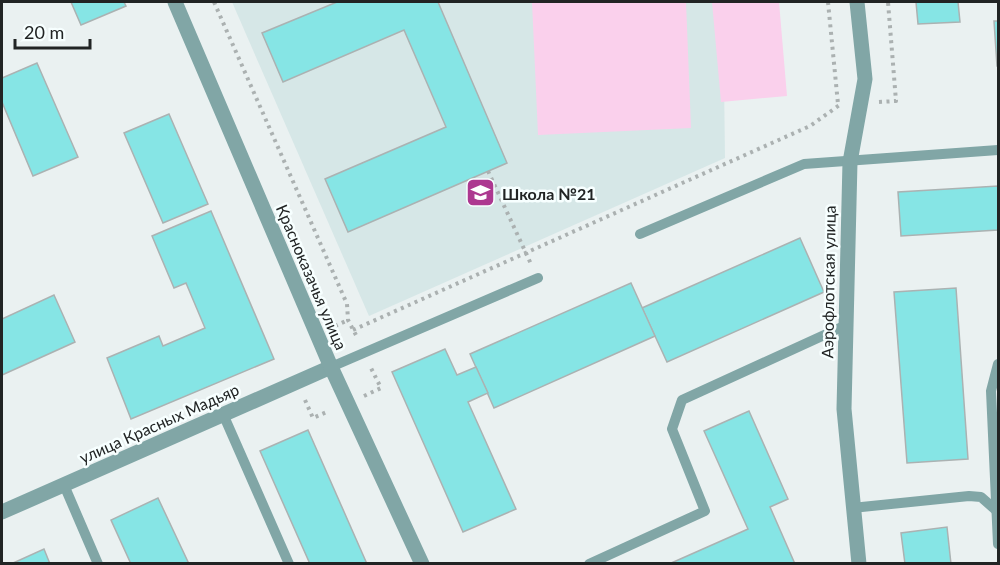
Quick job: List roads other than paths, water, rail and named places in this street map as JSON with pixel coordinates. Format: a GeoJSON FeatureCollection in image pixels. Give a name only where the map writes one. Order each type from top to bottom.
{"type":"FeatureCollection","features":[{"type":"Feature","properties":{"kind":"street","name":"Красноказачья улица"},"geometry":{"type":"LineString","coordinates":[[175,2],[332,367],[422,564]]}},
{"type":"Feature","properties":{"kind":"street","name":"Аэрофлотская улица"},"geometry":{"type":"LineString","coordinates":[[857,2],[865,79],[850,162],[844,326],[844,409],[859,564]]}},
{"type":"Feature","properties":{"kind":"street","name":"улица Красных Мадьяр"},"geometry":{"type":"LineString","coordinates":[[2,512],[332,367]]}},
{"type":"Feature","properties":{"kind":"lane"},"geometry":{"type":"LineString","coordinates":[[640,234],[804,164],[999,150]]}},
{"type":"Feature","properties":{"kind":"lane"},"geometry":{"type":"LineString","coordinates":[[332,367],[538,278]]}},
{"type":"Feature","properties":{"kind":"lane"},"geometry":{"type":"LineString","coordinates":[[589,564],[705,511],[672,429],[682,400],[844,326]]}},
{"type":"Feature","properties":{"kind":"lane"},"geometry":{"type":"LineString","coordinates":[[999,364],[991,391],[999,544]]}},
{"type":"Feature","properties":{"kind":"lane"},"geometry":{"type":"LineString","coordinates":[[224,414],[290,564]]}},
{"type":"Feature","properties":{"kind":"lane"},"geometry":{"type":"LineString","coordinates":[[64,485],[99,564]]}},
{"type":"Feature","properties":{"kind":"lane"},"geometry":{"type":"LineString","coordinates":[[852,508],[969,496],[981,497],[997,512]]}},
{"type":"Feature","properties":{"kind":"place","name":"Школа №21"},"geometry":{"type":"Point","coordinates":[481,193]}}]}
